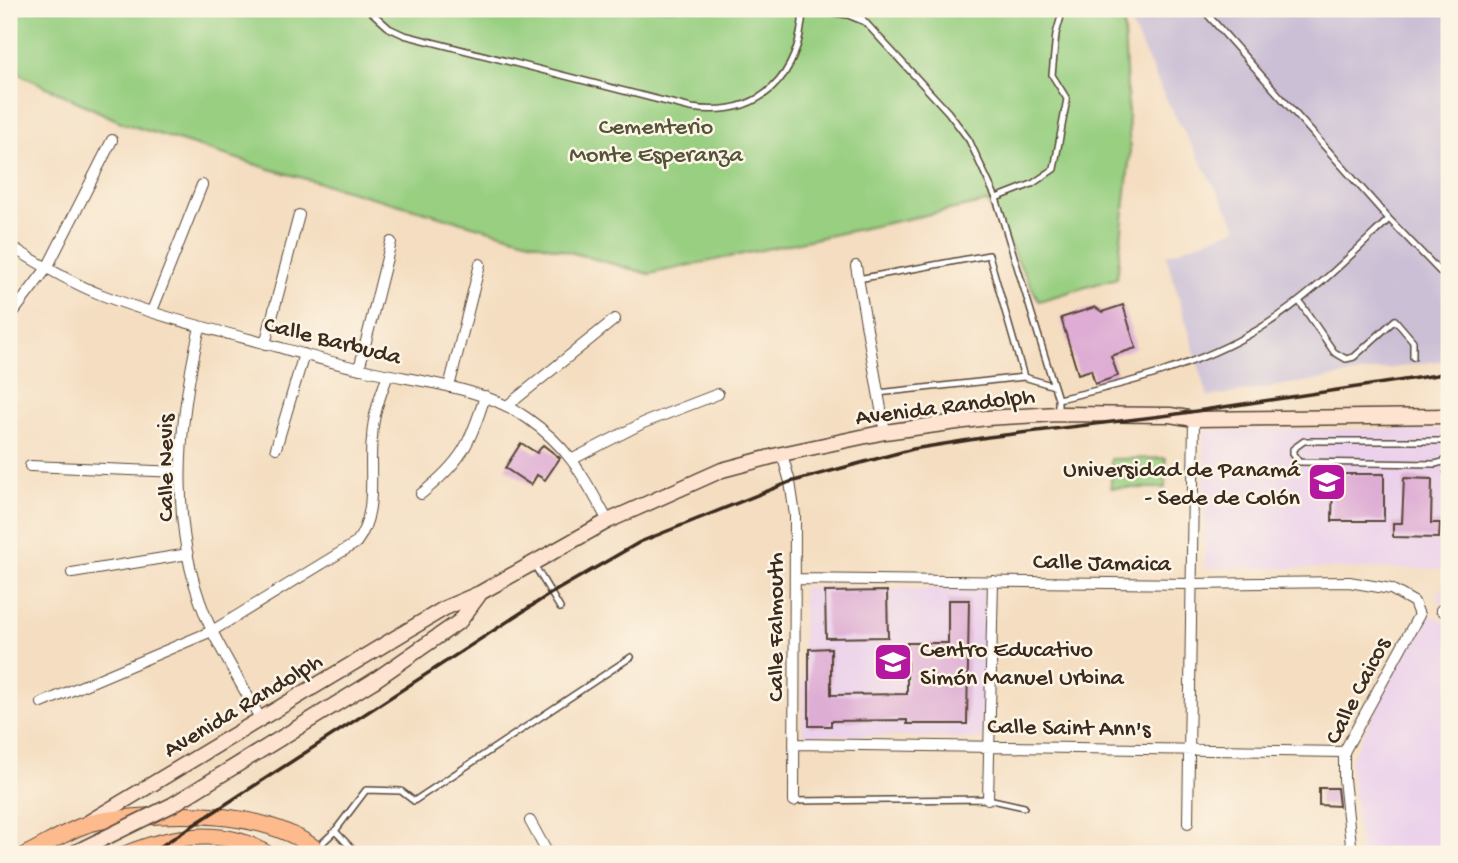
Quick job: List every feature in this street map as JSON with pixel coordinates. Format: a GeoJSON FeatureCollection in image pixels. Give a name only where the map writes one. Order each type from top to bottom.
{"type":"FeatureCollection","features":[{"type":"Feature","properties":{"kind":"main road","name":"Avenida Randolph"},"geometry":{"type":"LineString","coordinates":[[27,854],[85,825],[445,608],[480,593],[608,521],[722,470],[782,453],[885,432],[1058,407],[1194,419],[1449,416]]}},
{"type":"Feature","properties":{"kind":"main road","name":"Avenida Randolph"},"geometry":{"type":"LineString","coordinates":[[72,854],[172,805],[214,781],[375,680],[460,621],[480,593]]}},
{"type":"Feature","properties":{"kind":"main road"},"geometry":{"type":"LineString","coordinates":[[85,825],[121,818],[209,814],[262,825],[289,834],[319,852]]}},
{"type":"Feature","properties":{"kind":"main road"},"geometry":{"type":"LineString","coordinates":[[126,854],[174,838],[200,837],[243,843],[267,854]]}},
{"type":"Feature","properties":{"kind":"street"},"geometry":{"type":"LineString","coordinates":[[9,318],[47,268],[112,140]]}},
{"type":"Feature","properties":{"kind":"street"},"geometry":{"type":"LineString","coordinates":[[152,311],[202,185]]}},
{"type":"Feature","properties":{"kind":"street"},"geometry":{"type":"LineString","coordinates":[[265,344],[299,215]]}},
{"type":"Feature","properties":{"kind":"street"},"geometry":{"type":"LineString","coordinates":[[359,369],[391,242]]}},
{"type":"Feature","properties":{"kind":"street","name":"Calle Barbuda"},"geometry":{"type":"LineString","coordinates":[[9,245],[47,268],[102,295],[200,327],[359,369],[485,396],[507,406],[552,438],[573,459],[608,521]]}},
{"type":"Feature","properties":{"kind":"street"},"geometry":{"type":"LineString","coordinates":[[449,387],[480,264]]}},
{"type":"Feature","properties":{"kind":"street"},"geometry":{"type":"LineString","coordinates":[[856,266],[885,432]]}},
{"type":"Feature","properties":{"kind":"street"},"geometry":{"type":"LineString","coordinates":[[507,406],[615,319]]}},
{"type":"Feature","properties":{"kind":"street","name":"Calle Nevis"},"geometry":{"type":"LineString","coordinates":[[200,327],[188,376],[180,472],[180,498],[188,554],[192,578],[212,631],[261,720]]}},
{"type":"Feature","properties":{"kind":"street"},"geometry":{"type":"LineString","coordinates":[[276,449],[304,354]]}},
{"type":"Feature","properties":{"kind":"street"},"geometry":{"type":"LineString","coordinates":[[42,704],[212,631],[356,543],[365,531],[370,517],[371,440],[375,411],[388,375]]}},
{"type":"Feature","properties":{"kind":"street"},"geometry":{"type":"LineString","coordinates":[[573,459],[643,424],[718,394]]}},
{"type":"Feature","properties":{"kind":"street"},"geometry":{"type":"LineString","coordinates":[[421,494],[453,466],[465,450],[474,433],[485,396]]}},
{"type":"Feature","properties":{"kind":"street"},"geometry":{"type":"LineString","coordinates":[[1188,823],[1194,419]]}},
{"type":"Feature","properties":{"kind":"street","name":"Calle Falmouth"},"geometry":{"type":"LineString","coordinates":[[782,453],[795,515],[794,801]]}},
{"type":"Feature","properties":{"kind":"street"},"geometry":{"type":"LineString","coordinates":[[30,466],[180,472]]}},
{"type":"Feature","properties":{"kind":"street"},"geometry":{"type":"LineString","coordinates":[[72,573],[188,554]]}},
{"type":"Feature","properties":{"kind":"street","name":"Calle Jamaica"},"geometry":{"type":"LineString","coordinates":[[796,579],[1190,584],[1349,582],[1391,589],[1405,596]]}},
{"type":"Feature","properties":{"kind":"street"},"geometry":{"type":"LineString","coordinates":[[988,799],[993,581]]}},
{"type":"Feature","properties":{"kind":"street","name":"Calle Caicos"},"geometry":{"type":"LineString","coordinates":[[1352,854],[1343,779],[1344,752],[1419,615],[1414,602],[1405,596]]}},
{"type":"Feature","properties":{"kind":"street","name":"Calle Saint Ann's"},"geometry":{"type":"LineString","coordinates":[[794,744],[1344,752]]}},
{"type":"Feature","properties":{"kind":"street"},"geometry":{"type":"LineString","coordinates":[[530,821],[548,854]]}},
{"type":"Feature","properties":{"kind":"street"},"geometry":{"type":"LineString","coordinates":[[565,854],[611,854]]}},
{"type":"Feature","properties":{"kind":"lane"},"geometry":{"type":"LineString","coordinates":[[368,9],[388,28],[404,35],[709,111],[728,110],[747,104],[764,95],[777,83],[798,49],[805,9],[837,12],[865,22]]}},
{"type":"Feature","properties":{"kind":"lane"},"geometry":{"type":"LineString","coordinates":[[856,9],[970,140],[996,198],[1054,386],[1058,407],[1211,355],[1260,328],[1299,301],[1389,219]]}},
{"type":"Feature","properties":{"kind":"lane"},"geometry":{"type":"LineString","coordinates":[[996,198],[1032,184],[1054,169],[1067,99],[1052,75],[1056,34],[1063,9]]}},
{"type":"Feature","properties":{"kind":"lane"},"geometry":{"type":"LineString","coordinates":[[1207,14],[1389,219],[1449,281]]}},
{"type":"Feature","properties":{"kind":"lane"},"geometry":{"type":"LineString","coordinates":[[858,279],[989,255],[1024,377]]}},
{"type":"Feature","properties":{"kind":"lane"},"geometry":{"type":"LineString","coordinates":[[1299,301],[1334,352],[1346,359],[1354,356],[1395,320],[1413,341],[1413,357]]}},
{"type":"Feature","properties":{"kind":"lane"},"geometry":{"type":"LineString","coordinates":[[878,393],[1024,377],[1054,386]]}},
{"type":"Feature","properties":{"kind":"lane"},"geometry":{"type":"LineString","coordinates":[[1449,441],[1304,441],[1295,446],[1293,454],[1299,462],[1380,464],[1435,464],[1443,462],[1449,456]]}},
{"type":"Feature","properties":{"kind":"lane"},"geometry":{"type":"LineString","coordinates":[[533,564],[559,608]]}},
{"type":"Feature","properties":{"kind":"lane"},"geometry":{"type":"LineString","coordinates":[[319,852],[366,790],[401,791],[414,801],[631,657]]}},
{"type":"Feature","properties":{"kind":"lane"},"geometry":{"type":"LineString","coordinates":[[794,801],[988,799],[1024,807]]}},
{"type":"Feature","properties":{"kind":"lane"},"geometry":{"type":"LineString","coordinates":[[335,831],[357,854]]}},
{"type":"Feature","properties":{"kind":"shaded area"},"geometry":{"type":"Polygon","coordinates":[[[1124,9],[1449,9],[1449,356],[1444,360],[1208,397],[1166,255],[1238,228],[1167,101],[1124,9]]]}},
{"type":"Feature","properties":{"kind":"shaded area","name":"Universidad de Panamá - Sede de Colón"},"geometry":{"type":"Polygon","coordinates":[[[1449,429],[1449,569],[1205,568],[1204,430],[1449,429]]]}},
{"type":"Feature","properties":{"kind":"shaded area"},"geometry":{"type":"Polygon","coordinates":[[[1449,576],[1449,606],[1436,599],[1449,576]]]}},
{"type":"Feature","properties":{"kind":"shaded area","name":"Centro Educativo Simón Manuel Urbina"},"geometry":{"type":"Polygon","coordinates":[[[803,587],[984,589],[983,739],[803,734],[803,587]]]}},
{"type":"Feature","properties":{"kind":"shaded area"},"geometry":{"type":"Polygon","coordinates":[[[1425,612],[1449,624],[1449,854],[1361,854],[1350,761],[1425,612]]]}},
{"type":"Feature","properties":{"kind":"green space","name":"Cementerio Monte Esperanza"},"geometry":{"type":"Polygon","coordinates":[[[9,9],[1123,9],[1130,153],[1117,278],[1039,301],[987,202],[649,274],[270,169],[123,123],[23,76],[9,63],[9,9]]]}},
{"type":"Feature","properties":{"kind":"green space"},"geometry":{"type":"Polygon","coordinates":[[[1166,458],[1165,488],[1111,488],[1111,459],[1166,458]]]}},
{"type":"Feature","properties":{"kind":"building"},"geometry":{"type":"Polygon","coordinates":[[[1123,305],[1136,348],[1111,356],[1118,376],[1095,384],[1091,370],[1078,374],[1061,318],[1095,307],[1102,312],[1123,305]]]}},
{"type":"Feature","properties":{"kind":"building"},"geometry":{"type":"Polygon","coordinates":[[[521,443],[537,453],[543,445],[560,458],[545,480],[537,475],[531,485],[505,468],[521,443]]]}},
{"type":"Feature","properties":{"kind":"building"},"geometry":{"type":"Polygon","coordinates":[[[1333,474],[1384,474],[1384,521],[1332,521],[1333,474]]]}},
{"type":"Feature","properties":{"kind":"building"},"geometry":{"type":"Polygon","coordinates":[[[1404,478],[1432,479],[1431,523],[1440,523],[1439,538],[1393,537],[1393,523],[1402,523],[1404,478]]]}},
{"type":"Feature","properties":{"kind":"building"},"geometry":{"type":"Polygon","coordinates":[[[887,591],[888,637],[826,638],[825,592],[887,591]]]}},
{"type":"Feature","properties":{"kind":"building"},"geometry":{"type":"Polygon","coordinates":[[[948,600],[969,600],[967,724],[907,724],[907,720],[831,721],[831,726],[809,726],[809,649],[831,648],[831,695],[907,694],[907,643],[948,643],[948,600]]]}},
{"type":"Feature","properties":{"kind":"building"},"geometry":{"type":"Polygon","coordinates":[[[1319,788],[1337,788],[1339,806],[1319,805],[1319,788]]]}},
{"type":"Feature","properties":{"kind":"railway"},"geometry":{"type":"LineString","coordinates":[[149,854],[550,594],[640,542],[790,482],[913,449],[1170,415],[1449,371]]}},
{"type":"Feature","properties":{"kind":"place","name":"Universidad de Panamá - Sede de Colón"},"geometry":{"type":"Point","coordinates":[1327,482]}},
{"type":"Feature","properties":{"kind":"place","name":"Centro Educativo Simón Manuel Urbina"},"geometry":{"type":"Point","coordinates":[893,662]}}]}
